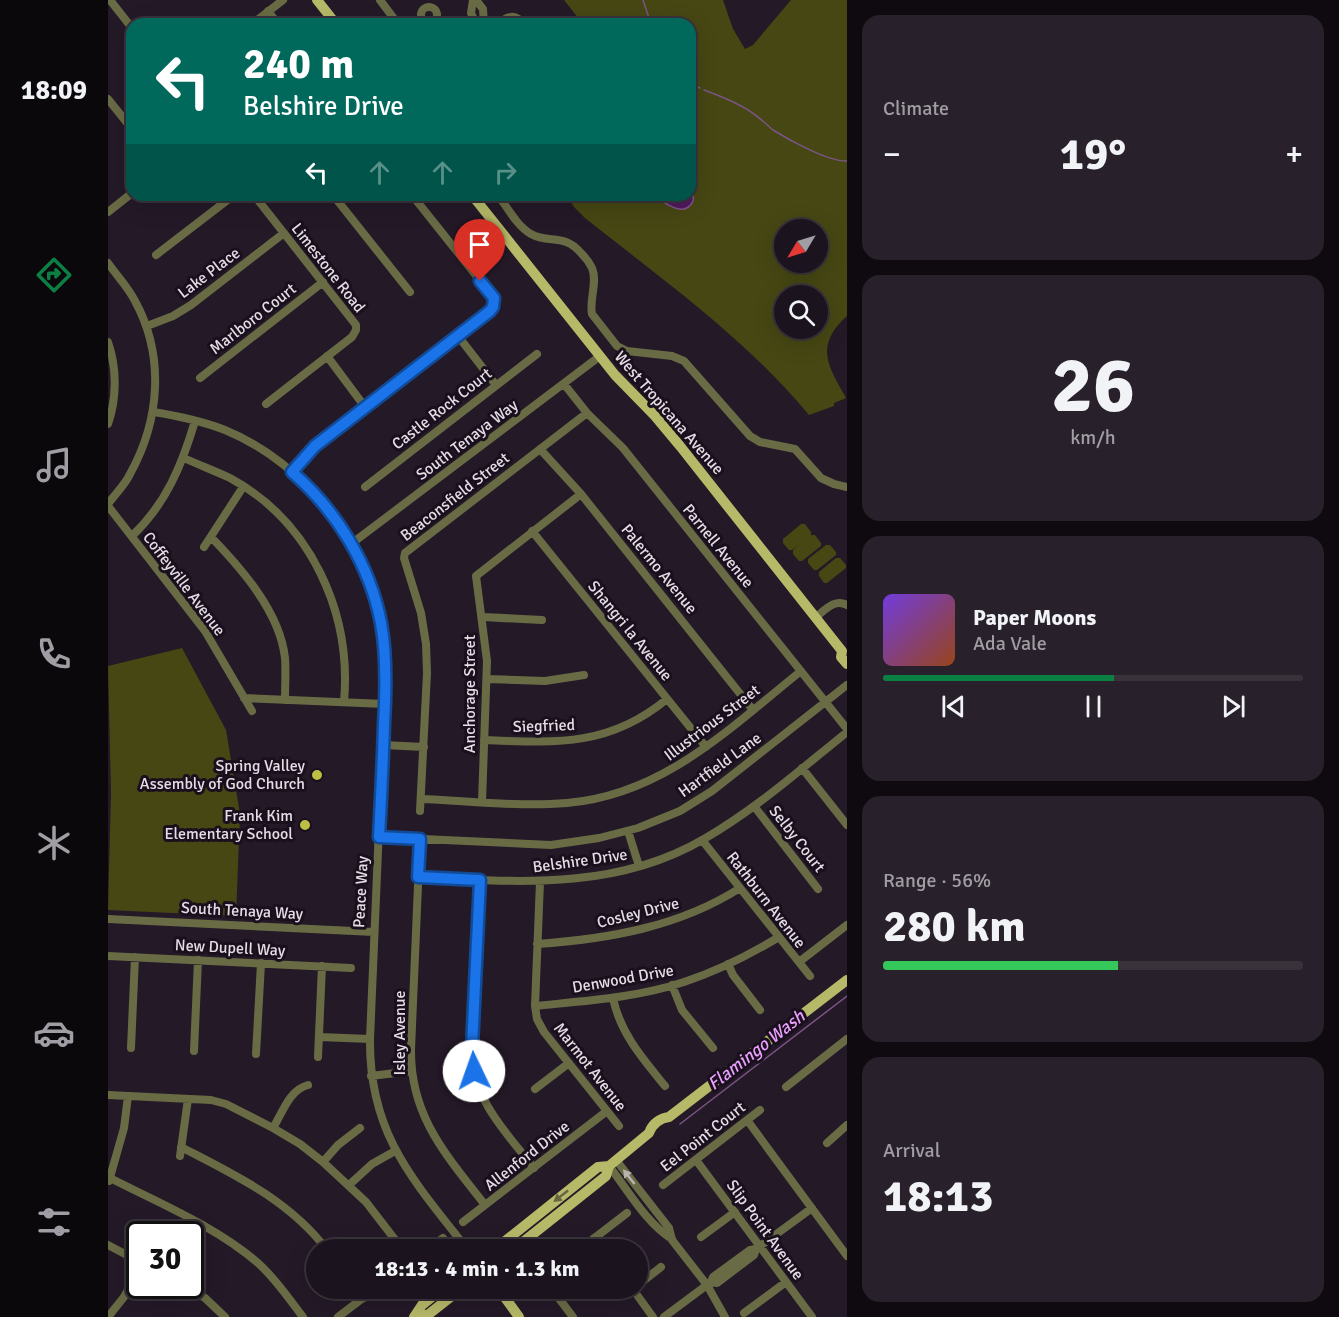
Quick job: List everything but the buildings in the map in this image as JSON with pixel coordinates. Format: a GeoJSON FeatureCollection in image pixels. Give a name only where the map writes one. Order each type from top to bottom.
{"type":"FeatureCollection","features":[{"type":"Feature","properties":{"kind":"main road"},"geometry":{"type":"LineString","coordinates":[[317,0],[331,18]]}},
{"type":"Feature","properties":{"kind":"main road","name":"West Tropicana Avenue"},"geometry":{"type":"LineString","coordinates":[[477,201],[600,356],[680,446],[844,649],[841,657],[847,664]]}},
{"type":"Feature","properties":{"kind":"main road"},"geometry":{"type":"LineString","coordinates":[[527,1239],[606,1176],[613,1163],[649,1133],[656,1133],[667,1123],[669,1117],[847,980]]}},
{"type":"Feature","properties":{"kind":"main road"},"geometry":{"type":"LineString","coordinates":[[508,1239],[598,1167],[613,1163]]}},
{"type":"Feature","properties":{"kind":"main road"},"geometry":{"type":"LineString","coordinates":[[416,1317],[422,1305],[429,1299]]}},
{"type":"Feature","properties":{"kind":"main road"},"geometry":{"type":"LineString","coordinates":[[416,1317],[429,1314],[448,1299]]}},
{"type":"Feature","properties":{"kind":"main road"},"geometry":{"type":"LineString","coordinates":[[506,1299],[519,1317]]}},
{"type":"Feature","properties":{"kind":"street"},"geometry":{"type":"LineString","coordinates":[[110,0],[126,20]]}},
{"type":"Feature","properties":{"kind":"street"},"geometry":{"type":"LineString","coordinates":[[259,18],[283,0]]}},
{"type":"Feature","properties":{"kind":"street"},"geometry":{"type":"LineString","coordinates":[[380,0],[394,18]]}},
{"type":"Feature","properties":{"kind":"street"},"geometry":{"type":"LineString","coordinates":[[473,18],[471,14],[474,0]]}},
{"type":"Feature","properties":{"kind":"street"},"geometry":{"type":"LineString","coordinates":[[474,0],[483,9],[484,18]]}},
{"type":"Feature","properties":{"kind":"street"},"geometry":{"type":"LineString","coordinates":[[268,11],[273,18]]}},
{"type":"Feature","properties":{"kind":"street"},"geometry":{"type":"LineString","coordinates":[[108,99],[126,122]]}},
{"type":"Feature","properties":{"kind":"street"},"geometry":{"type":"LineString","coordinates":[[108,198],[111,209],[126,198]]}},
{"type":"Feature","properties":{"kind":"street"},"geometry":{"type":"LineString","coordinates":[[156,255],[226,201]]}},
{"type":"Feature","properties":{"kind":"street","name":"Limestone Road"},"geometry":{"type":"LineString","coordinates":[[259,201],[356,325],[352,337],[327,356]]}},
{"type":"Feature","properties":{"kind":"street"},"geometry":{"type":"LineString","coordinates":[[338,201],[410,292]]}},
{"type":"Feature","properties":{"kind":"street"},"geometry":{"type":"LineString","coordinates":[[292,472],[315,446],[490,311],[494,298],[417,201]]}},
{"type":"Feature","properties":{"kind":"street"},"geometry":{"type":"LineString","coordinates":[[503,201],[527,231],[537,237],[567,241],[577,247],[588,261],[594,274],[592,314],[620,348],[680,359],[691,368],[750,436],[760,442],[795,449],[821,478],[847,487]]}},
{"type":"Feature","properties":{"kind":"street","name":"Lake Place"},"geometry":{"type":"LineString","coordinates":[[147,326],[173,316],[191,305],[284,233]]}},
{"type":"Feature","properties":{"kind":"street"},"geometry":{"type":"LineString","coordinates":[[108,263],[129,291],[147,326],[156,373],[154,412],[150,431],[129,477],[108,505]]}},
{"type":"Feature","properties":{"kind":"street","name":"Marlboro Court"},"geometry":{"type":"LineString","coordinates":[[200,378],[323,282]]}},
{"type":"Feature","properties":{"kind":"street"},"geometry":{"type":"LineString","coordinates":[[458,336],[495,385]]}},
{"type":"Feature","properties":{"kind":"street"},"geometry":{"type":"LineString","coordinates":[[108,342],[115,382],[112,413],[108,424]]}},
{"type":"Feature","properties":{"kind":"street","name":"Castle Rock Court"},"geometry":{"type":"LineString","coordinates":[[365,487],[537,354]]}},
{"type":"Feature","properties":{"kind":"street"},"geometry":{"type":"LineString","coordinates":[[266,404],[327,356],[365,407]]}},
{"type":"Feature","properties":{"kind":"street","name":"South Tenaya Way"},"geometry":{"type":"LineString","coordinates":[[351,544],[600,356]]}},
{"type":"Feature","properties":{"kind":"street","name":"Parnell Avenue"},"geometry":{"type":"LineString","coordinates":[[564,384],[587,413],[623,448],[847,730]]}},
{"type":"Feature","properties":{"kind":"street","name":"Peace Way"},"geometry":{"type":"LineString","coordinates":[[154,412],[195,421],[234,435],[260,449],[292,472],[323,504],[351,544],[366,572],[381,623],[386,663],[370,1039],[371,1076],[382,1119],[395,1151],[408,1172],[460,1239]]}},
{"type":"Feature","properties":{"kind":"street","name":"Beaconsfield Street"},"geometry":{"type":"LineString","coordinates":[[420,811],[427,673],[426,644],[421,613],[404,558],[405,553],[587,413]]}},
{"type":"Feature","properties":{"kind":"street"},"geometry":{"type":"LineString","coordinates":[[132,536],[159,505],[184,458],[195,421]]}},
{"type":"Feature","properties":{"kind":"street","name":"Palermo Avenue"},"geometry":{"type":"LineString","coordinates":[[540,449],[581,494],[753,710]]}},
{"type":"Feature","properties":{"kind":"street"},"geometry":{"type":"LineString","coordinates":[[184,458],[243,487],[283,520],[302,541],[324,580],[341,628],[345,654],[344,702]]}},
{"type":"Feature","properties":{"kind":"street"},"geometry":{"type":"LineString","coordinates":[[204,548],[243,487]]}},
{"type":"Feature","properties":{"kind":"street","name":"Anchorage Street"},"geometry":{"type":"LineString","coordinates":[[482,802],[487,679],[483,617],[476,576],[581,494]]}},
{"type":"Feature","properties":{"kind":"street","name":"Coffeyville Avenue"},"geometry":{"type":"LineString","coordinates":[[108,505],[205,631],[252,711]]}},
{"type":"Feature","properties":{"kind":"street","name":"Shangri la Avenue"},"geometry":{"type":"LineString","coordinates":[[532,531],[706,747]]}},
{"type":"Feature","properties":{"kind":"street"},"geometry":{"type":"LineString","coordinates":[[211,537],[250,581],[273,621],[285,658],[285,700]]}},
{"type":"Feature","properties":{"kind":"street"},"geometry":{"type":"LineString","coordinates":[[816,617],[833,604],[841,602],[847,605]]}},
{"type":"Feature","properties":{"kind":"street"},"geometry":{"type":"LineString","coordinates":[[483,617],[542,620]]}},
{"type":"Feature","properties":{"kind":"street","name":"Illustrious Street"},"geometry":{"type":"LineString","coordinates":[[421,799],[568,803],[608,796],[658,778],[706,747],[801,671]]}},
{"type":"Feature","properties":{"kind":"street"},"geometry":{"type":"LineString","coordinates":[[487,679],[545,681],[584,675]]}},
{"type":"Feature","properties":{"kind":"street","name":"Hartfield Lane"},"geometry":{"type":"LineString","coordinates":[[379,837],[551,845],[628,831],[668,816],[712,792],[847,685]]}},
{"type":"Feature","properties":{"kind":"street"},"geometry":{"type":"LineString","coordinates":[[244,698],[385,704]]}},
{"type":"Feature","properties":{"kind":"street","name":"Siegfried"},"geometry":{"type":"LineString","coordinates":[[484,740],[549,743],[604,734],[637,720],[667,699]]}},
{"type":"Feature","properties":{"kind":"street","name":"Belshire Drive"},"geometry":{"type":"LineString","coordinates":[[418,877],[540,882],[590,876],[639,866],[702,840],[754,806],[847,730]]}},
{"type":"Feature","properties":{"kind":"street"},"geometry":{"type":"LineString","coordinates":[[383,745],[424,747]]}},
{"type":"Feature","properties":{"kind":"street"},"geometry":{"type":"LineString","coordinates":[[802,768],[847,825]]}},
{"type":"Feature","properties":{"kind":"street","name":"Selby Court"},"geometry":{"type":"LineString","coordinates":[[754,806],[818,889]]}},
{"type":"Feature","properties":{"kind":"street"},"geometry":{"type":"LineString","coordinates":[[628,831],[639,866]]}},
{"type":"Feature","properties":{"kind":"street","name":"Isley Avenue"},"geometry":{"type":"LineString","coordinates":[[420,839],[412,1071],[419,1104],[433,1136],[485,1205]]}},
{"type":"Feature","properties":{"kind":"street","name":"Rathburn Avenue"},"geometry":{"type":"LineString","coordinates":[[702,840],[810,976]]}},
{"type":"Feature","properties":{"kind":"street"},"geometry":{"type":"LineString","coordinates":[[480,880],[472,1047],[474,1071],[479,1091],[488,1108],[534,1168]]}},
{"type":"Feature","properties":{"kind":"street","name":"Marmot Avenue"},"geometry":{"type":"LineString","coordinates":[[540,882],[535,1006],[541,1028],[619,1126]]}},
{"type":"Feature","properties":{"kind":"street","name":"Cosley Drive"},"geometry":{"type":"LineString","coordinates":[[537,944],[575,941],[638,930],[686,916],[723,900],[740,888]]}},
{"type":"Feature","properties":{"kind":"street","name":"South Tenaya Way"},"geometry":{"type":"LineString","coordinates":[[108,919],[375,932]]}},
{"type":"Feature","properties":{"kind":"street"},"geometry":{"type":"LineString","coordinates":[[799,962],[847,925]]}},
{"type":"Feature","properties":{"kind":"street","name":"Denwood Drive"},"geometry":{"type":"LineString","coordinates":[[535,1006],[613,998],[672,985],[728,964],[779,937]]}},
{"type":"Feature","properties":{"kind":"street","name":"New Dupell Way"},"geometry":{"type":"LineString","coordinates":[[108,956],[351,968]]}},
{"type":"Feature","properties":{"kind":"street"},"geometry":{"type":"LineString","coordinates":[[131,1048],[135,957]]}},
{"type":"Feature","properties":{"kind":"street"},"geometry":{"type":"LineString","coordinates":[[194,1051],[198,960]]}},
{"type":"Feature","properties":{"kind":"street"},"geometry":{"type":"LineString","coordinates":[[256,1054],[261,963]]}},
{"type":"Feature","properties":{"kind":"street"},"geometry":{"type":"LineString","coordinates":[[728,964],[733,975],[760,1010]]}},
{"type":"Feature","properties":{"kind":"street"},"geometry":{"type":"LineString","coordinates":[[318,1057],[322,966]]}},
{"type":"Feature","properties":{"kind":"street"},"geometry":{"type":"LineString","coordinates":[[672,985],[682,1010],[712,1048]]}},
{"type":"Feature","properties":{"kind":"street"},"geometry":{"type":"LineString","coordinates":[[613,998],[620,1020],[632,1043],[665,1086]]}},
{"type":"Feature","properties":{"kind":"street"},"geometry":{"type":"LineString","coordinates":[[319,1037],[370,1039]]}},
{"type":"Feature","properties":{"kind":"street"},"geometry":{"type":"LineString","coordinates":[[786,1087],[847,1039]]}},
{"type":"Feature","properties":{"kind":"street"},"geometry":{"type":"LineString","coordinates":[[535,1089],[569,1063]]}},
{"type":"Feature","properties":{"kind":"street"},"geometry":{"type":"LineString","coordinates":[[371,1076],[412,1071]]}},
{"type":"Feature","properties":{"kind":"street"},"geometry":{"type":"LineString","coordinates":[[273,1128],[293,1092],[308,1085]]}},
{"type":"Feature","properties":{"kind":"street"},"geometry":{"type":"LineString","coordinates":[[108,1095],[211,1100],[226,1104],[300,1144],[323,1162],[366,1202],[395,1239]]}},
{"type":"Feature","properties":{"kind":"street"},"geometry":{"type":"LineString","coordinates":[[128,1096],[124,1128],[109,1180],[223,1237],[242,1250],[261,1265],[303,1317]]}},
{"type":"Feature","properties":{"kind":"street"},"geometry":{"type":"LineString","coordinates":[[188,1099],[180,1152],[250,1183],[283,1205],[304,1223],[318,1239]]}},
{"type":"Feature","properties":{"kind":"street","name":"Eel Point Court"},"geometry":{"type":"LineString","coordinates":[[663,1185],[760,1110]]}},
{"type":"Feature","properties":{"kind":"street","name":"Allenford Drive"},"geometry":{"type":"LineString","coordinates":[[463,1222],[607,1111]]}},
{"type":"Feature","properties":{"kind":"street"},"geometry":{"type":"LineString","coordinates":[[747,1120],[847,1256]]}},
{"type":"Feature","properties":{"kind":"street"},"geometry":{"type":"LineString","coordinates":[[827,1143],[847,1125]]}},
{"type":"Feature","properties":{"kind":"street"},"geometry":{"type":"LineString","coordinates":[[323,1162],[338,1145],[360,1128]]}},
{"type":"Feature","properties":{"kind":"street"},"geometry":{"type":"LineString","coordinates":[[350,1185],[372,1164],[395,1151]]}},
{"type":"Feature","properties":{"kind":"street","name":"Slip Point Avenue"},"geometry":{"type":"LineString","coordinates":[[696,1160],[735,1212],[758,1248],[812,1317]]}},
{"type":"Feature","properties":{"kind":"street"},"geometry":{"type":"LineString","coordinates":[[613,1163],[654,1224],[672,1240],[709,1284],[725,1317]]}},
{"type":"Feature","properties":{"kind":"street"},"geometry":{"type":"LineString","coordinates":[[664,1317],[709,1284],[717,1283],[754,1256],[758,1248],[812,1208]]}},
{"type":"Feature","properties":{"kind":"street"},"geometry":{"type":"LineString","coordinates":[[701,1237],[735,1212]]}},
{"type":"Feature","properties":{"kind":"street"},"geometry":{"type":"LineString","coordinates":[[594,1238],[627,1213]]}},
{"type":"Feature","properties":{"kind":"street"},"geometry":{"type":"LineString","coordinates":[[108,1245],[126,1255]]}},
{"type":"Feature","properties":{"kind":"street"},"geometry":{"type":"LineString","coordinates":[[648,1278],[661,1268]]}},
{"type":"Feature","properties":{"kind":"street"},"geometry":{"type":"LineString","coordinates":[[744,1313],[786,1282]]}},
{"type":"Feature","properties":{"kind":"street"},"geometry":{"type":"LineString","coordinates":[[108,1317],[126,1293]]}},
{"type":"Feature","properties":{"kind":"street"},"geometry":{"type":"LineString","coordinates":[[204,1297],[225,1317]]}},
{"type":"Feature","properties":{"kind":"street"},"geometry":{"type":"LineString","coordinates":[[338,1317],[363,1299]]}},
{"type":"Feature","properties":{"kind":"street"},"geometry":{"type":"LineString","coordinates":[[559,1299],[573,1317]]}},
{"type":"Feature","properties":{"kind":"street"},"geometry":{"type":"LineString","coordinates":[[640,1299],[653,1317]]}},
{"type":"Feature","properties":{"kind":"shaded area"},"geometry":{"type":"Polygon","coordinates":[[[564,0],[723,0],[733,29],[745,49],[753,45],[791,0],[847,0],[847,316],[830,337],[827,347],[830,366],[846,398],[834,403],[834,406],[809,415],[758,360],[731,335],[585,218],[570,201],[696,201],[696,18],[578,18],[564,0]]]}},
{"type":"Feature","properties":{"kind":"shaded area"},"geometry":{"type":"Polygon","coordinates":[[[662,201],[693,201],[684,209],[673,207],[662,201]]]}},
{"type":"Feature","properties":{"kind":"shaded area"},"geometry":{"type":"Polygon","coordinates":[[[801,524],[805,524],[811,535],[815,535],[821,546],[799,561],[793,554],[793,550],[798,545],[789,550],[783,543],[783,539],[801,524]]]}},
{"type":"Feature","properties":{"kind":"shaded area"},"geometry":{"type":"Polygon","coordinates":[[[826,545],[830,545],[836,555],[814,570],[808,563],[808,559],[826,545]]]}},
{"type":"Feature","properties":{"kind":"shaded area"},"geometry":{"type":"Polygon","coordinates":[[[836,558],[840,558],[846,568],[824,583],[819,572],[836,558]]]}},
{"type":"Feature","properties":{"kind":"shaded area"},"geometry":{"type":"Polygon","coordinates":[[[182,648],[226,730],[240,814],[236,916],[108,910],[111,793],[108,666],[182,648]]]}},
{"type":"Feature","properties":{"kind":"waterway","name":"Flamingo Wash"},"geometry":{"type":"LineString","coordinates":[[643,0],[649,18]]}},
{"type":"Feature","properties":{"kind":"waterway","name":"Flamingo Wash"},"geometry":{"type":"LineString","coordinates":[[696,86],[700,88]]}},
{"type":"Feature","properties":{"kind":"waterway","name":"Flamingo Wash"},"geometry":{"type":"LineString","coordinates":[[704,90],[740,105],[773,130],[799,144],[830,158],[847,161]]}},
{"type":"Feature","properties":{"kind":"waterway","name":"Flamingo Wash"},"geometry":{"type":"LineString","coordinates":[[680,1124],[847,996]]}},
{"type":"Feature","properties":{"kind":"place","name":"Spring Valley Assembly of God Church"},"geometry":{"type":"Point","coordinates":[317,775]}},
{"type":"Feature","properties":{"kind":"place","name":"Frank Kim Elementary School"},"geometry":{"type":"Point","coordinates":[305,825]}},
{"type":"Feature","properties":{"kind":"route"},"geometry":{"type":"LineString","coordinates":[[474,1071],[472,1047],[480,880],[418,877],[420,839],[379,837],[386,663],[377,605],[366,572],[351,544],[323,504],[292,472],[315,446],[490,311],[494,298],[480,281]]}}]}
